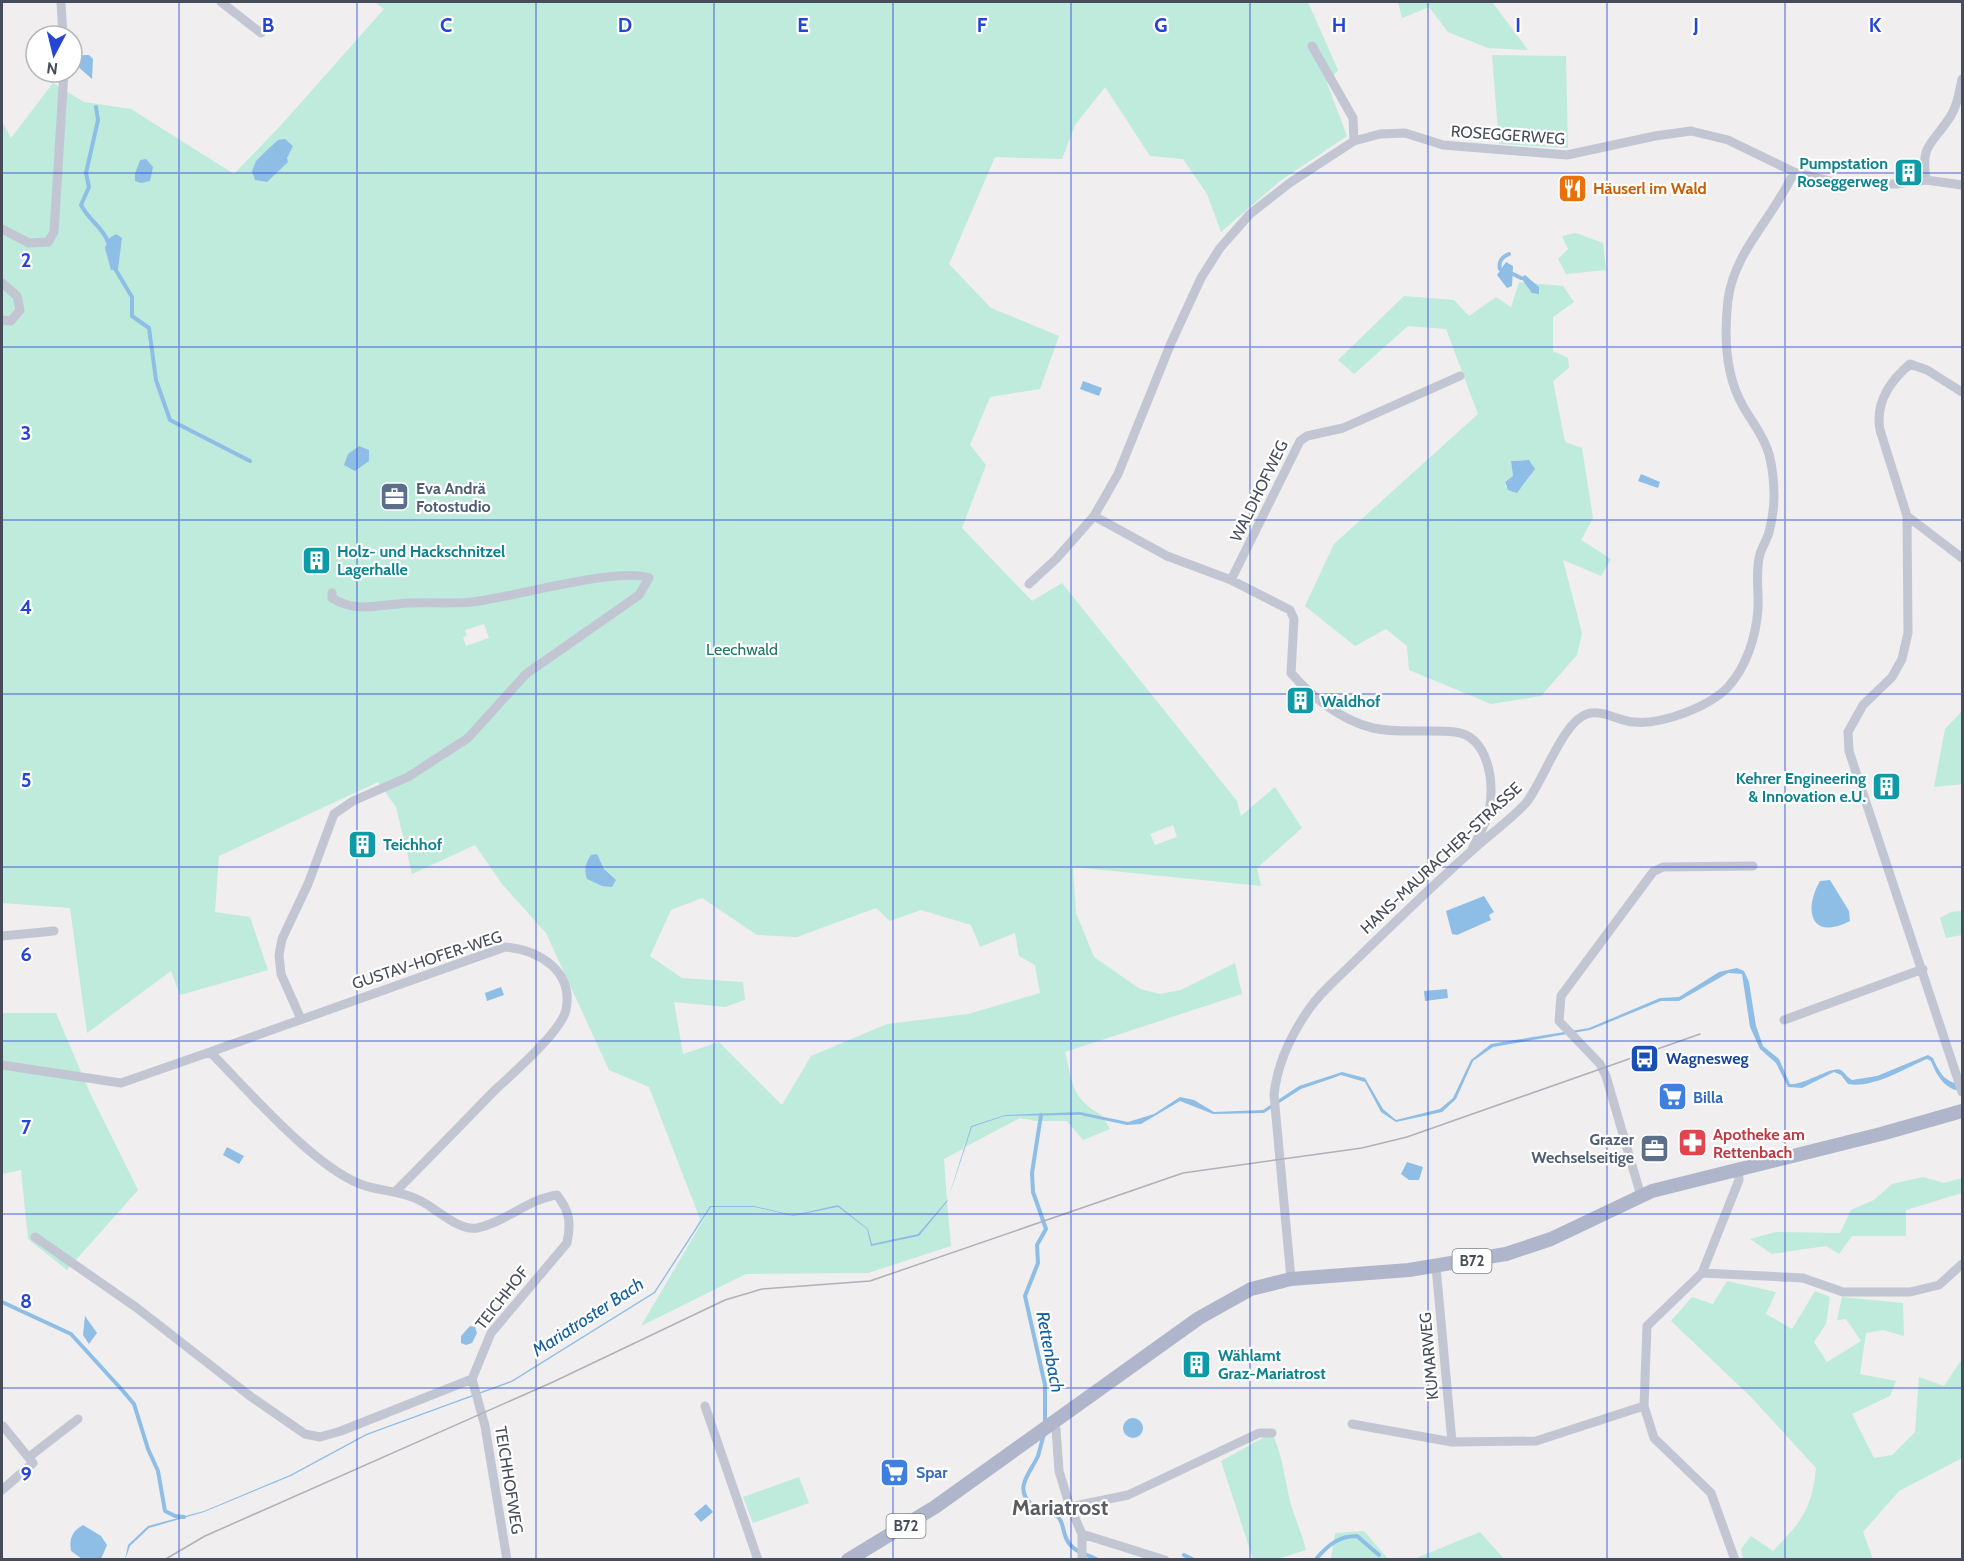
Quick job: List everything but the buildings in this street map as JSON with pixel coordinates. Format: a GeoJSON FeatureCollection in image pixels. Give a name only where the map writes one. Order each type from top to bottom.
{"type":"FeatureCollection","features":[{"type":"Feature","properties":{"kind":"main road","name":"B72"},"geometry":{"type":"LineString","coordinates":[[853,1559],[935,1507],[1213,1309],[1251,1289],[1291,1279],[1436,1267],[1484,1259],[1528,1248],[1641,1196],[1738,1168],[1881,1134],[1962,1111]]}},
{"type":"Feature","properties":{"kind":"street"},"geometry":{"type":"LineString","coordinates":[[61,2],[62,24]]}},
{"type":"Feature","properties":{"kind":"street"},"geometry":{"type":"LineString","coordinates":[[221,2],[261,33]]}},
{"type":"Feature","properties":{"kind":"street"},"geometry":{"type":"LineString","coordinates":[[1312,46],[1353,118],[1354,141]]}},
{"type":"Feature","properties":{"kind":"street"},"geometry":{"type":"LineString","coordinates":[[1926,180],[1923,161],[1928,143],[1949,119],[1957,103],[1962,79]]}},
{"type":"Feature","properties":{"kind":"street"},"geometry":{"type":"LineString","coordinates":[[2,229],[30,243],[48,242],[54,232],[63,84]]}},
{"type":"Feature","properties":{"kind":"street","name":"ROSEGGERWEG"},"geometry":{"type":"LineString","coordinates":[[1029,584],[1056,559],[1094,516],[1118,474],[1167,352],[1201,278],[1220,248],[1250,214],[1318,162],[1354,141],[1380,134],[1405,133],[1443,145],[1567,154],[1691,131],[1728,140],[1794,172],[1838,183],[1895,184],[1926,180],[1962,185]]}},
{"type":"Feature","properties":{"kind":"street","name":"HANS-MAURACHER-STRASSE"},"geometry":{"type":"LineString","coordinates":[[1291,1279],[1275,1113],[1275,1078],[1283,1055],[1308,1010],[1417,900],[1525,804],[1540,783],[1570,726],[1586,714],[1604,714],[1634,722],[1662,720],[1687,712],[1726,689],[1742,668],[1755,628],[1760,555],[1768,536],[1774,499],[1768,452],[1757,428],[1741,404],[1731,377],[1726,332],[1728,299],[1740,261],[1794,172]]}},
{"type":"Feature","properties":{"kind":"street"},"geometry":{"type":"LineString","coordinates":[[2,283],[17,296],[20,310],[11,321],[2,320]]}},
{"type":"Feature","properties":{"kind":"street"},"geometry":{"type":"LineString","coordinates":[[1962,392],[1927,370],[1910,364],[1900,373],[1880,402],[1877,416],[1880,430],[1906,516],[1908,633],[1902,659],[1892,677],[1863,705],[1848,732],[1849,751],[1962,1092]]}},
{"type":"Feature","properties":{"kind":"street","name":"WALDHOFWEG"},"geometry":{"type":"LineString","coordinates":[[1231,580],[1300,441],[1307,435],[1343,428],[1460,376]]}},
{"type":"Feature","properties":{"kind":"street"},"geometry":{"type":"LineString","coordinates":[[1094,516],[1167,556],[1231,580],[1290,610],[1294,619],[1291,673],[1302,686],[1342,716],[1371,728],[1398,732],[1457,732],[1476,741],[1486,758],[1491,784],[1488,811],[1472,851]]}},
{"type":"Feature","properties":{"kind":"street"},"geometry":{"type":"LineString","coordinates":[[1906,516],[1962,558]]}},
{"type":"Feature","properties":{"kind":"street"},"geometry":{"type":"LineString","coordinates":[[2,1065],[121,1083],[302,1019],[281,974],[279,955],[282,939],[308,884],[334,814],[352,801],[408,777],[468,738],[526,674],[639,595],[649,578],[614,577],[470,602],[406,603],[377,608],[341,603],[332,598],[332,593]]}},
{"type":"Feature","properties":{"kind":"street"},"geometry":{"type":"LineString","coordinates":[[1641,1196],[1606,1076],[1561,1023],[1558,1014],[1561,996],[1653,872],[1663,867],[1753,866]]}},
{"type":"Feature","properties":{"kind":"street"},"geometry":{"type":"LineString","coordinates":[[2,936],[54,932]]}},
{"type":"Feature","properties":{"kind":"street","name":"GUSTAV-HOFER-WEG"},"geometry":{"type":"LineString","coordinates":[[302,1019],[505,947],[536,953],[558,971],[566,991],[566,1011],[555,1029],[397,1190]]}},
{"type":"Feature","properties":{"kind":"street"},"geometry":{"type":"LineString","coordinates":[[1784,1020],[1923,969]]}},
{"type":"Feature","properties":{"kind":"street","name":"TEICHHOF"},"geometry":{"type":"LineString","coordinates":[[210,1052],[323,1164],[360,1184],[397,1190],[420,1200],[459,1224],[476,1228],[540,1197],[557,1195],[569,1210],[571,1224],[567,1243],[491,1333],[473,1383]]}},
{"type":"Feature","properties":{"kind":"street"},"geometry":{"type":"LineString","coordinates":[[1735,1560],[1711,1493],[1654,1438],[1644,1406],[1647,1326],[1702,1273],[1739,1180],[1738,1168]]}},
{"type":"Feature","properties":{"kind":"street"},"geometry":{"type":"LineString","coordinates":[[36,1237],[136,1308],[250,1396],[305,1434],[320,1437],[340,1431],[473,1383]]}},
{"type":"Feature","properties":{"kind":"street"},"geometry":{"type":"LineString","coordinates":[[1702,1273],[1803,1278],[1843,1292],[1910,1292],[1940,1285],[1962,1264]]}},
{"type":"Feature","properties":{"kind":"street","name":"KUMARWEG"},"geometry":{"type":"LineString","coordinates":[[1436,1267],[1452,1442]]}},
{"type":"Feature","properties":{"kind":"street","name":"TEICHHOFWEG"},"geometry":{"type":"LineString","coordinates":[[473,1383],[480,1404],[507,1560]]}},
{"type":"Feature","properties":{"kind":"street"},"geometry":{"type":"LineString","coordinates":[[705,1406],[758,1560]]}},
{"type":"Feature","properties":{"kind":"street"},"geometry":{"type":"LineString","coordinates":[[1352,1424],[1452,1442],[1536,1441],[1644,1406]]}},
{"type":"Feature","properties":{"kind":"street"},"geometry":{"type":"LineString","coordinates":[[2,1490],[8,1481],[78,1419]]}},
{"type":"Feature","properties":{"kind":"street"},"geometry":{"type":"LineString","coordinates":[[3,1426],[29,1462]]}},
{"type":"Feature","properties":{"kind":"street"},"geometry":{"type":"LineString","coordinates":[[1044,1429],[1056,1429],[1059,1471],[1070,1507],[1082,1534],[1084,1545],[1082,1560]]}},
{"type":"Feature","properties":{"kind":"street"},"geometry":{"type":"LineString","coordinates":[[1070,1507],[1128,1495],[1259,1433],[1272,1433]]}},
{"type":"Feature","properties":{"kind":"street"},"geometry":{"type":"LineString","coordinates":[[1082,1534],[1165,1560]]}},
{"type":"Feature","properties":{"kind":"green space","name":"Leechwald"},"geometry":{"type":"Polygon","coordinates":[[[374,2],[1308,2],[1338,70],[1327,83],[1347,136],[1280,181],[1221,232],[1207,194],[1183,159],[1150,156],[1105,87],[1075,125],[1062,159],[995,157],[949,264],[991,308],[1059,336],[1040,389],[990,397],[970,445],[986,465],[962,528],[1032,601],[1062,583],[1237,801],[1241,816],[1275,787],[1302,828],[1257,868],[1261,886],[1073,867],[1076,913],[1094,957],[1140,989],[1160,994],[1181,990],[1235,963],[1242,994],[1065,1052],[1072,1082],[1079,1097],[1103,1116],[1005,1115],[971,1126],[963,1149],[944,1159],[947,1200],[918,1234],[876,1244],[919,1236],[947,1202],[951,1246],[868,1273],[746,1274],[641,1326],[711,1207],[754,1207],[793,1216],[838,1207],[859,1223],[838,1205],[793,1215],[754,1206],[710,1206],[695,1229],[700,1219],[649,1087],[609,1070],[546,933],[502,884],[475,845],[412,874],[396,807],[378,782],[219,856],[215,912],[250,917],[268,970],[180,995],[171,971],[87,1033],[70,908],[2,903],[2,121],[11,138],[52,84],[55,84],[84,102],[131,109],[234,174],[282,124],[384,9],[374,2]],[[484,624],[465,630],[467,636],[463,637],[466,646],[489,638],[484,624]],[[1173,825],[1150,834],[1155,845],[1177,837],[1173,825]],[[702,898],[671,910],[650,956],[682,978],[743,982],[745,1000],[725,1007],[674,1002],[683,1054],[719,1042],[782,1105],[811,1056],[887,1024],[968,1014],[1040,993],[1035,965],[1019,956],[1015,933],[980,947],[971,925],[921,910],[890,921],[876,908],[797,937],[757,935],[702,898]]]}},
{"type":"Feature","properties":{"kind":"green space"},"geometry":{"type":"Polygon","coordinates":[[[1398,2],[1492,2],[1528,50],[1488,48],[1448,32],[1429,7],[1402,18],[1398,2]]]}},
{"type":"Feature","properties":{"kind":"green space"},"geometry":{"type":"Polygon","coordinates":[[[1492,55],[1566,56],[1568,148],[1499,144],[1492,55]]]}},
{"type":"Feature","properties":{"kind":"green space"},"geometry":{"type":"Polygon","coordinates":[[[1576,233],[1603,243],[1606,270],[1566,274],[1558,259],[1568,249],[1562,236],[1576,233]]]}},
{"type":"Feature","properties":{"kind":"green space"},"geometry":{"type":"Polygon","coordinates":[[[1519,282],[1563,286],[1574,302],[1553,317],[1553,351],[1568,358],[1569,368],[1553,381],[1565,442],[1582,448],[1593,518],[1581,540],[1611,559],[1601,576],[1563,560],[1582,633],[1577,655],[1541,696],[1491,704],[1409,670],[1407,646],[1386,629],[1355,646],[1305,606],[1334,544],[1478,414],[1446,329],[1408,326],[1354,374],[1338,360],[1404,296],[1454,300],[1469,316],[1496,297],[1511,307],[1519,282]],[[1523,460],[1511,461],[1513,476],[1505,482],[1505,487],[1521,488],[1531,475],[1523,460]]]}},
{"type":"Feature","properties":{"kind":"green space"},"geometry":{"type":"Polygon","coordinates":[[[1962,711],[1962,784],[1934,787],[1945,729],[1962,711]]]}},
{"type":"Feature","properties":{"kind":"green space"},"geometry":{"type":"Polygon","coordinates":[[[1962,911],[1962,935],[1946,938],[1940,918],[1951,912],[1962,911]]]}},
{"type":"Feature","properties":{"kind":"green space"},"geometry":{"type":"Polygon","coordinates":[[[2,1013],[56,1013],[90,1093],[138,1190],[67,1270],[28,1239],[21,1170],[2,1174],[2,1013]]]}},
{"type":"Feature","properties":{"kind":"green space"},"geometry":{"type":"Polygon","coordinates":[[[1080,1115],[1104,1119],[1110,1129],[1083,1140],[1067,1121],[1035,1121],[1020,1118],[965,1147],[972,1127],[1005,1116],[1080,1115]]]}},
{"type":"Feature","properties":{"kind":"green space"},"geometry":{"type":"Polygon","coordinates":[[[1923,1177],[1944,1183],[1962,1178],[1962,1193],[1906,1210],[1906,1236],[1852,1236],[1839,1254],[1826,1246],[1772,1254],[1750,1239],[1776,1232],[1840,1233],[1851,1210],[1874,1200],[1892,1184],[1923,1177]]]}},
{"type":"Feature","properties":{"kind":"green space"},"geometry":{"type":"Polygon","coordinates":[[[1727,1281],[1776,1292],[1766,1314],[1792,1329],[1815,1291],[1830,1297],[1826,1324],[1814,1342],[1827,1362],[1861,1341],[1846,1319],[1837,1320],[1842,1297],[1903,1303],[1904,1336],[1883,1330],[1866,1333],[1860,1374],[1896,1381],[1890,1396],[1852,1414],[1874,1458],[1892,1455],[1915,1432],[1919,1377],[1944,1386],[1962,1359],[1962,1458],[1899,1491],[1863,1532],[1873,1559],[1743,1559],[1741,1549],[1751,1536],[1773,1551],[1791,1532],[1804,1514],[1812,1495],[1816,1468],[1750,1396],[1671,1321],[1692,1297],[1713,1304],[1727,1281]]]}},
{"type":"Feature","properties":{"kind":"green space"},"geometry":{"type":"Polygon","coordinates":[[[1272,1433],[1306,1550],[1277,1559],[1253,1559],[1221,1461],[1272,1433]]]}},
{"type":"Feature","properties":{"kind":"green space"},"geometry":{"type":"Polygon","coordinates":[[[799,1477],[809,1503],[753,1523],[743,1497],[799,1477]]]}},
{"type":"Feature","properties":{"kind":"green space"},"geometry":{"type":"Polygon","coordinates":[[[1364,1531],[1388,1559],[1331,1559],[1335,1533],[1364,1531]]]}},
{"type":"Feature","properties":{"kind":"green space"},"geometry":{"type":"Polygon","coordinates":[[[1480,1532],[1504,1559],[1414,1559],[1480,1532]]]}},
{"type":"Feature","properties":{"kind":"water"},"geometry":{"type":"Polygon","coordinates":[[[84,55],[89,55],[93,59],[92,79],[84,72],[84,55]]]}},
{"type":"Feature","properties":{"kind":"water"},"geometry":{"type":"Polygon","coordinates":[[[285,139],[293,146],[287,158],[288,162],[267,182],[255,180],[252,171],[256,161],[278,140],[285,139]]]}},
{"type":"Feature","properties":{"kind":"water"},"geometry":{"type":"Polygon","coordinates":[[[146,159],[153,167],[150,181],[141,183],[135,181],[140,160],[146,159]]]}},
{"type":"Feature","properties":{"kind":"water"},"geometry":{"type":"Polygon","coordinates":[[[116,234],[122,238],[118,269],[111,270],[105,248],[108,239],[116,234]]]}},
{"type":"Feature","properties":{"kind":"water"},"geometry":{"type":"Polygon","coordinates":[[[1506,262],[1513,266],[1512,286],[1507,288],[1497,275],[1506,262]]]}},
{"type":"Feature","properties":{"kind":"water"},"geometry":{"type":"Polygon","coordinates":[[[1525,275],[1539,287],[1539,294],[1532,293],[1521,278],[1525,275]]]}},
{"type":"Feature","properties":{"kind":"water"},"geometry":{"type":"Polygon","coordinates":[[[1083,381],[1102,388],[1099,396],[1080,389],[1083,381]]]}},
{"type":"Feature","properties":{"kind":"water"},"geometry":{"type":"Polygon","coordinates":[[[359,446],[369,450],[369,461],[355,471],[344,465],[348,454],[359,446]]]}},
{"type":"Feature","properties":{"kind":"water"},"geometry":{"type":"Polygon","coordinates":[[[1529,460],[1535,469],[1517,493],[1508,490],[1505,482],[1513,476],[1511,461],[1529,460]]]}},
{"type":"Feature","properties":{"kind":"water"},"geometry":{"type":"Polygon","coordinates":[[[1641,474],[1660,482],[1658,488],[1638,481],[1641,474]]]}},
{"type":"Feature","properties":{"kind":"water"},"geometry":{"type":"Polygon","coordinates":[[[597,854],[604,869],[616,880],[612,887],[602,886],[587,879],[586,864],[591,855],[597,854]]]}},
{"type":"Feature","properties":{"kind":"water"},"geometry":{"type":"Polygon","coordinates":[[[1830,880],[1849,911],[1850,921],[1826,927],[1814,920],[1812,903],[1820,881],[1830,880]]]}},
{"type":"Feature","properties":{"kind":"water"},"geometry":{"type":"Polygon","coordinates":[[[1484,896],[1494,912],[1489,915],[1491,920],[1457,935],[1452,934],[1446,911],[1484,896]]]}},
{"type":"Feature","properties":{"kind":"water"},"geometry":{"type":"Polygon","coordinates":[[[1737,968],[1744,971],[1749,982],[1756,1026],[1763,1046],[1779,1059],[1790,1084],[1803,1082],[1837,1069],[1852,1080],[1877,1076],[1928,1055],[1933,1058],[1944,1076],[1951,1082],[1962,1085],[1962,1091],[1946,1085],[1931,1061],[1927,1059],[1878,1081],[1858,1085],[1848,1084],[1841,1075],[1834,1072],[1802,1088],[1788,1087],[1776,1063],[1760,1049],[1750,1027],[1742,974],[1728,973],[1679,1001],[1661,1001],[1590,1030],[1493,1047],[1473,1061],[1456,1099],[1442,1112],[1396,1122],[1381,1112],[1365,1082],[1341,1075],[1301,1089],[1264,1113],[1213,1114],[1180,1101],[1141,1124],[1127,1125],[1080,1115],[1005,1116],[972,1127],[948,1199],[971,1126],[1005,1115],[1080,1112],[1128,1122],[1154,1114],[1180,1097],[1194,1100],[1214,1112],[1263,1110],[1299,1086],[1342,1072],[1365,1078],[1383,1109],[1396,1120],[1440,1109],[1453,1098],[1471,1060],[1491,1044],[1589,1028],[1660,998],[1679,997],[1719,972],[1737,968]]]}},
{"type":"Feature","properties":{"kind":"water"},"geometry":{"type":"Polygon","coordinates":[[[501,987],[504,995],[487,1001],[485,993],[501,987]]]}},
{"type":"Feature","properties":{"kind":"water"},"geometry":{"type":"Polygon","coordinates":[[[1447,989],[1448,998],[1425,1001],[1424,991],[1447,989]]]}},
{"type":"Feature","properties":{"kind":"water"},"geometry":{"type":"Polygon","coordinates":[[[227,1147],[244,1156],[239,1164],[223,1155],[227,1147]]]}},
{"type":"Feature","properties":{"kind":"water"},"geometry":{"type":"Polygon","coordinates":[[[1407,1162],[1423,1167],[1419,1180],[1409,1180],[1401,1174],[1407,1162]]]}},
{"type":"Feature","properties":{"kind":"water"},"geometry":{"type":"Polygon","coordinates":[[[948,1199],[919,1236],[871,1246],[867,1229],[838,1207],[793,1216],[754,1207],[711,1207],[655,1293],[512,1382],[367,1435],[291,1476],[204,1512],[149,1528],[130,1546],[125,1560],[128,1545],[148,1526],[204,1511],[290,1475],[366,1434],[511,1381],[654,1292],[710,1206],[754,1206],[793,1215],[838,1205],[868,1229],[872,1244],[918,1234],[948,1199]]]}},
{"type":"Feature","properties":{"kind":"water"},"geometry":{"type":"Polygon","coordinates":[[[85,1316],[97,1333],[89,1344],[83,1335],[85,1316]]]}},
{"type":"Feature","properties":{"kind":"water"},"geometry":{"type":"Polygon","coordinates":[[[470,1326],[475,1327],[477,1333],[472,1343],[466,1345],[461,1343],[461,1336],[470,1326]]]}},
{"type":"Feature","properties":{"kind":"water"},"geometry":{"type":"Polygon","coordinates":[[[1133,1418],[1140,1421],[1143,1428],[1140,1435],[1133,1438],[1126,1435],[1123,1428],[1126,1421],[1133,1418]]]}},
{"type":"Feature","properties":{"kind":"water"},"geometry":{"type":"Polygon","coordinates":[[[706,1504],[713,1512],[701,1522],[694,1514],[706,1504]]]}},
{"type":"Feature","properties":{"kind":"water"},"geometry":{"type":"Polygon","coordinates":[[[83,1525],[101,1536],[107,1545],[101,1559],[82,1559],[71,1551],[72,1536],[83,1525]]]}},
{"type":"Feature","properties":{"kind":"waterway"},"geometry":{"type":"LineString","coordinates":[[96,107],[98,120],[86,173],[89,187],[81,205],[103,232],[108,242]]}},
{"type":"Feature","properties":{"kind":"waterway"},"geometry":{"type":"LineString","coordinates":[[1500,269],[1501,260],[1509,254]]}},
{"type":"Feature","properties":{"kind":"waterway"},"geometry":{"type":"LineString","coordinates":[[114,267],[132,297],[132,316],[149,328],[156,380],[170,420],[250,461]]}},
{"type":"Feature","properties":{"kind":"waterway"},"geometry":{"type":"LineString","coordinates":[[1513,274],[1521,278]]}},
{"type":"Feature","properties":{"kind":"waterway","name":"Rettenbach"},"geometry":{"type":"LineString","coordinates":[[1041,1115],[1032,1173],[1033,1192],[1046,1229],[1037,1245],[1038,1263],[1025,1296],[1045,1385],[1045,1423]]}},
{"type":"Feature","properties":{"kind":"waterway"},"geometry":{"type":"LineString","coordinates":[[2,1302],[71,1334],[123,1391],[134,1404],[148,1449],[158,1471],[165,1511],[184,1517]]}},
{"type":"Feature","properties":{"kind":"waterway","name":"Rettenbach"},"geometry":{"type":"LineString","coordinates":[[1044,1434],[1038,1456],[1025,1480],[1025,1497],[1033,1506],[1059,1518],[1066,1537],[1073,1547],[1098,1560]]}},
{"type":"Feature","properties":{"kind":"waterway"},"geometry":{"type":"LineString","coordinates":[[1317,1558],[1334,1542],[1357,1536],[1379,1555]]}},
{"type":"Feature","properties":{"kind":"waterway"},"geometry":{"type":"LineString","coordinates":[[1184,1555],[1194,1560]]}},
{"type":"Feature","properties":{"kind":"tram line"},"geometry":{"type":"LineString","coordinates":[[164,1560],[205,1536],[553,1382],[725,1300],[762,1289],[870,1281],[1183,1173],[1362,1148],[1407,1137],[1700,1034]]}},
{"type":"Feature","properties":{"kind":"place","name":"Pumpstation Roseggerweg"},"geometry":{"type":"Point","coordinates":[1909,172]}},
{"type":"Feature","properties":{"kind":"place","name":"Häuserl im Wald"},"geometry":{"type":"Point","coordinates":[1572,188]}},
{"type":"Feature","properties":{"kind":"place","name":"Eva Andrä Fotostudio"},"geometry":{"type":"Point","coordinates":[395,497]}},
{"type":"Feature","properties":{"kind":"place","name":"Holz- und Hackschnitzel Lagerhalle"},"geometry":{"type":"Point","coordinates":[316,560]}},
{"type":"Feature","properties":{"kind":"place","name":"Waldhof"},"geometry":{"type":"Point","coordinates":[1300,701]}},
{"type":"Feature","properties":{"kind":"place","name":"Kehrer Engineering & Innovation e.U."},"geometry":{"type":"Point","coordinates":[1887,787]}},
{"type":"Feature","properties":{"kind":"place","name":"Teichhof"},"geometry":{"type":"Point","coordinates":[362,844]}},
{"type":"Feature","properties":{"kind":"place","name":"Wagnesweg"},"geometry":{"type":"Point","coordinates":[1645,1058]}},
{"type":"Feature","properties":{"kind":"place","name":"Billa"},"geometry":{"type":"Point","coordinates":[1672,1097]}},
{"type":"Feature","properties":{"kind":"place","name":"Apotheke am Rettenbach"},"geometry":{"type":"Point","coordinates":[1692,1143]}},
{"type":"Feature","properties":{"kind":"place","name":"Grazer Wechselseitige"},"geometry":{"type":"Point","coordinates":[1655,1148]}},
{"type":"Feature","properties":{"kind":"place","name":"Wählamt Graz-Mariatrost"},"geometry":{"type":"Point","coordinates":[1197,1364]}},
{"type":"Feature","properties":{"kind":"place","name":"Spar"},"geometry":{"type":"Point","coordinates":[895,1472]}},
{"type":"Feature","properties":{"kind":"district","name":"Mariatrost"},"geometry":{"type":"Point","coordinates":[1060,1507]}},
{"type":"Feature","properties":{"kind":"water label","name":"Mariatroster Bach"},"geometry":{"type":"Point","coordinates":[588,1317]}}]}
